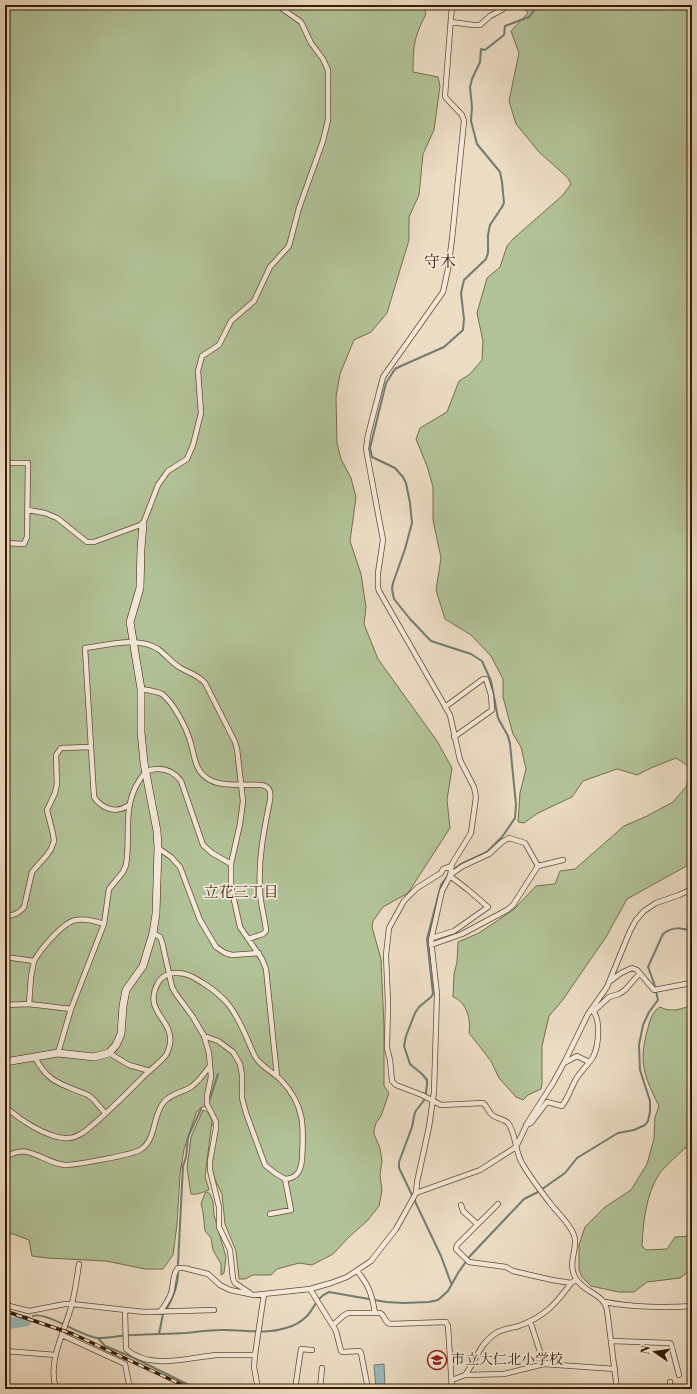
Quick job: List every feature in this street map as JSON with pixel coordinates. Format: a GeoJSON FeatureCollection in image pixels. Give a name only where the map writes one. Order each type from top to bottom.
{"type":"FeatureCollection","features":[{"type":"Feature","properties":{"kind":"street"},"geometry":{"type":"LineString","coordinates":[[5,1062],[58,1054],[94,1057],[109,1054],[116,1046],[121,1034],[126,990],[144,966],[153,933],[156,914],[158,848],[157,830],[145,772],[141,732],[141,689],[130,622],[140,588],[140,548],[143,524],[158,485],[168,471],[187,458],[193,445],[201,412],[198,371],[202,356],[220,345],[232,321],[254,301],[270,267],[289,246],[299,208],[323,141],[328,120],[328,70],[323,59],[311,43],[301,22],[277,5]]}},
{"type":"Feature","properties":{"kind":"street"},"geometry":{"type":"LineString","coordinates":[[160,1312],[170,1296],[173,1287],[174,1272],[178,1268],[208,1274],[230,1290],[254,1295],[310,1290],[338,1281],[357,1271],[371,1261],[389,1238],[416,1193],[416,1182],[431,1099],[436,994],[431,945],[432,938],[442,892],[450,876],[451,866],[471,833],[476,797],[474,787],[460,760],[450,715],[378,587],[379,565],[383,540],[366,448],[383,377],[441,296],[448,269],[464,121],[462,116],[445,96],[452,5]]}},
{"type":"Feature","properties":{"kind":"street"},"geometry":{"type":"LineString","coordinates":[[451,22],[480,25],[490,16],[508,5]]}},
{"type":"Feature","properties":{"kind":"street"},"geometry":{"type":"LineString","coordinates":[[5,463],[28,463],[27,536],[24,544],[5,543]]}},
{"type":"Feature","properties":{"kind":"street"},"geometry":{"type":"LineString","coordinates":[[28,510],[45,513],[57,518],[87,542],[94,542],[143,524]]}},
{"type":"Feature","properties":{"kind":"street"},"geometry":{"type":"LineString","coordinates":[[129,805],[124,809],[108,809],[102,806],[94,797],[85,648],[132,641],[157,648],[179,667],[197,675],[205,683],[235,742],[243,810],[231,864],[231,886],[240,927],[265,963],[276,1076]]}},
{"type":"Feature","properties":{"kind":"street"},"geometry":{"type":"LineString","coordinates":[[445,707],[483,679],[486,679],[492,710],[454,737]]}},
{"type":"Feature","properties":{"kind":"street"},"geometry":{"type":"LineString","coordinates":[[141,689],[155,691],[161,694],[170,703],[186,732],[198,770],[203,776],[217,783],[265,786],[271,794],[259,865],[261,905],[266,930],[264,934],[248,939]]}},
{"type":"Feature","properties":{"kind":"street"},"geometry":{"type":"LineString","coordinates":[[5,917],[15,915],[24,907],[32,872],[52,849],[54,842],[53,834],[47,810],[55,793],[57,784],[56,755],[61,748],[90,747]]}},
{"type":"Feature","properties":{"kind":"street"},"geometry":{"type":"LineString","coordinates":[[58,1054],[71,1009],[104,924],[109,889],[126,865],[129,805],[137,784],[145,772],[151,769],[162,769],[170,771],[178,776],[203,845],[212,853],[231,864]]}},
{"type":"Feature","properties":{"kind":"street"},"geometry":{"type":"LineString","coordinates":[[450,876],[463,866],[489,854],[502,842],[509,838],[525,843],[538,866]]}},
{"type":"Feature","properties":{"kind":"street"},"geometry":{"type":"LineString","coordinates":[[158,848],[171,857],[180,867],[200,920],[216,947],[220,951],[232,955],[259,953]]}},
{"type":"Feature","properties":{"kind":"street"},"geometry":{"type":"LineString","coordinates":[[431,945],[462,934],[508,910],[513,905],[538,866],[563,860]]}},
{"type":"Feature","properties":{"kind":"street"},"geometry":{"type":"LineString","coordinates":[[451,866],[444,868],[441,873],[417,888],[404,901],[389,928],[386,955],[388,1003],[387,1048],[392,1081],[396,1085],[422,1095],[441,1105],[479,1103],[486,1105],[492,1114],[507,1122],[511,1128],[522,1163],[538,1187],[569,1226],[574,1235],[575,1243],[571,1260],[572,1268],[576,1280],[584,1288],[605,1302],[629,1306],[692,1306]]}},
{"type":"Feature","properties":{"kind":"street"},"geometry":{"type":"LineString","coordinates":[[432,938],[454,931],[488,907],[450,876]]}},
{"type":"Feature","properties":{"kind":"street"},"geometry":{"type":"LineString","coordinates":[[416,1193],[480,1170],[516,1147],[526,1125],[564,1063],[581,1027],[593,1010],[609,982],[630,930],[636,920],[644,911],[656,902],[679,895],[692,889]]}},
{"type":"Feature","properties":{"kind":"street"},"geometry":{"type":"LineString","coordinates":[[29,1004],[30,978],[34,962],[66,924],[71,921],[83,919],[104,924]]}},
{"type":"Feature","properties":{"kind":"street"},"geometry":{"type":"LineString","coordinates":[[153,933],[160,938],[172,987],[204,1036],[209,1053],[211,1078],[207,1096],[207,1104],[214,1118],[216,1128],[210,1161],[210,1170],[219,1207],[219,1227],[230,1250],[233,1279],[235,1283],[254,1295]]}},
{"type":"Feature","properties":{"kind":"street"},"geometry":{"type":"LineString","coordinates":[[5,957],[34,962]]}},
{"type":"Feature","properties":{"kind":"street"},"geometry":{"type":"LineString","coordinates":[[609,982],[621,973],[632,968],[637,970],[656,990],[691,983]]}},
{"type":"Feature","properties":{"kind":"street"},"geometry":{"type":"LineString","coordinates":[[5,1106],[24,1122],[62,1138],[78,1136],[84,1132],[128,1092],[166,1054],[170,1045],[169,1031],[154,1006],[153,995],[160,979],[170,974],[181,973],[192,976],[223,997],[237,1016],[256,1058],[276,1076],[293,1095],[303,1122],[300,1171],[293,1178],[285,1179],[265,1165],[242,1098],[242,1075],[240,1064],[233,1052],[218,1040],[204,1036]]}},
{"type":"Feature","properties":{"kind":"street"},"geometry":{"type":"LineString","coordinates":[[593,1010],[609,997],[626,990],[640,973]]}},
{"type":"Feature","properties":{"kind":"street"},"geometry":{"type":"LineString","coordinates":[[5,1005],[29,1004],[71,1009]]}},
{"type":"Feature","properties":{"kind":"street"},"geometry":{"type":"LineString","coordinates":[[526,1125],[531,1122],[548,1102],[562,1106],[576,1080],[595,1052],[598,1018],[593,1010]]}},
{"type":"Feature","properties":{"kind":"street"},"geometry":{"type":"LineString","coordinates":[[109,1054],[129,1064],[150,1071]]}},
{"type":"Feature","properties":{"kind":"street"},"geometry":{"type":"LineString","coordinates":[[564,1063],[577,1056],[589,1062]]}},
{"type":"Feature","properties":{"kind":"street"},"geometry":{"type":"LineString","coordinates":[[35,1057],[41,1068],[52,1079],[88,1095],[105,1113]]}},
{"type":"Feature","properties":{"kind":"street"},"geometry":{"type":"LineString","coordinates":[[5,1158],[10,1154],[21,1151],[28,1152],[50,1162],[65,1165],[131,1154],[140,1150],[147,1143],[152,1134],[164,1102],[170,1097],[192,1086],[209,1067]]}},
{"type":"Feature","properties":{"kind":"street"},"geometry":{"type":"LineString","coordinates":[[270,1214],[291,1210],[285,1179]]}},
{"type":"Feature","properties":{"kind":"street"},"geometry":{"type":"LineString","coordinates":[[498,1204],[456,1245],[456,1249],[464,1258],[469,1262],[506,1267],[513,1271],[571,1283]]}},
{"type":"Feature","properties":{"kind":"street"},"geometry":{"type":"LineString","coordinates":[[461,1205],[463,1211],[477,1224]]}},
{"type":"Feature","properties":{"kind":"street"},"geometry":{"type":"LineString","coordinates":[[56,1389],[54,1378],[56,1355],[72,1304],[79,1264]]}},
{"type":"Feature","properties":{"kind":"street"},"geometry":{"type":"LineString","coordinates":[[357,1271],[370,1290],[375,1313]]}},
{"type":"Feature","properties":{"kind":"street"},"geometry":{"type":"LineString","coordinates":[[465,1375],[481,1347],[493,1335],[499,1331],[530,1321],[551,1308],[571,1283],[576,1280]]}},
{"type":"Feature","properties":{"kind":"street"},"geometry":{"type":"LineString","coordinates":[[310,1290],[336,1331],[339,1347],[342,1352],[360,1351],[362,1353],[368,1389]]}},
{"type":"Feature","properties":{"kind":"street"},"geometry":{"type":"LineString","coordinates":[[258,1389],[254,1367],[264,1294]]}},
{"type":"Feature","properties":{"kind":"street"},"geometry":{"type":"LineString","coordinates":[[605,1302],[617,1389]]}},
{"type":"Feature","properties":{"kind":"street"},"geometry":{"type":"LineString","coordinates":[[5,1305],[29,1312],[65,1304],[125,1311],[160,1312],[214,1310]]}},
{"type":"Feature","properties":{"kind":"street"},"geometry":{"type":"LineString","coordinates":[[125,1311],[126,1349],[150,1361],[166,1362],[218,1356],[255,1355]]}},
{"type":"Feature","properties":{"kind":"street"},"geometry":{"type":"LineString","coordinates":[[333,1326],[342,1316],[348,1313],[382,1314],[386,1322],[390,1324],[446,1322],[448,1326],[452,1389]]}},
{"type":"Feature","properties":{"kind":"street"},"geometry":{"type":"LineString","coordinates":[[530,1321],[544,1364]]}},
{"type":"Feature","properties":{"kind":"street"},"geometry":{"type":"LineString","coordinates":[[62,1335],[125,1364],[130,1389]]}},
{"type":"Feature","properties":{"kind":"street"},"geometry":{"type":"LineString","coordinates":[[611,1341],[669,1343],[671,1344],[679,1375]]}},
{"type":"Feature","properties":{"kind":"street"},"geometry":{"type":"LineString","coordinates":[[295,1389],[301,1348],[312,1350]]}},
{"type":"Feature","properties":{"kind":"street"},"geometry":{"type":"LineString","coordinates":[[5,1351],[56,1355]]}},
{"type":"Feature","properties":{"kind":"street"},"geometry":{"type":"LineString","coordinates":[[452,1380],[465,1375],[504,1374],[544,1364],[615,1369]]}},
{"type":"Feature","properties":{"kind":"street"},"geometry":{"type":"LineString","coordinates":[[320,1389],[322,1368]]}},
{"type":"Feature","properties":{"kind":"street"},"geometry":{"type":"LineString","coordinates":[[670,1382],[670,1389]]}},
{"type":"Feature","properties":{"kind":"green space"},"geometry":{"type":"Polygon","coordinates":[[[5,5],[423,5],[426,14],[415,42],[413,72],[438,77],[440,86],[434,130],[423,154],[419,195],[409,217],[409,240],[387,313],[371,332],[354,340],[340,374],[336,397],[337,443],[341,459],[351,478],[356,497],[350,541],[361,574],[366,607],[364,624],[378,659],[437,741],[452,768],[447,800],[450,828],[408,893],[383,907],[373,921],[372,927],[381,959],[384,1026],[384,1086],[389,1093],[381,1116],[376,1123],[374,1130],[374,1134],[380,1148],[382,1161],[380,1175],[382,1190],[379,1206],[368,1220],[333,1254],[312,1265],[299,1263],[277,1269],[271,1275],[253,1275],[245,1279],[239,1279],[236,1251],[225,1224],[222,1194],[212,1173],[210,1149],[216,1138],[213,1125],[215,1115],[205,1106],[200,1108],[196,1113],[184,1149],[180,1174],[177,1224],[173,1255],[163,1269],[145,1269],[106,1261],[32,1256],[29,1240],[13,1234],[5,1234],[5,5]]]}},
{"type":"Feature","properties":{"kind":"green space"},"geometry":{"type":"Polygon","coordinates":[[[520,5],[692,5],[692,863],[627,899],[606,937],[562,1001],[549,1016],[542,1046],[541,1089],[528,1095],[523,1100],[516,1097],[499,1078],[491,1061],[469,1033],[469,1017],[465,1007],[458,999],[453,997],[458,942],[479,933],[513,910],[536,886],[555,884],[560,871],[575,869],[624,826],[673,802],[686,787],[691,768],[676,758],[637,775],[617,769],[583,781],[572,797],[538,813],[524,823],[518,822],[520,793],[526,769],[521,747],[513,734],[503,697],[503,679],[491,656],[471,635],[445,619],[436,590],[441,558],[433,520],[433,487],[427,466],[416,439],[420,428],[447,412],[459,381],[470,374],[482,360],[483,341],[477,313],[487,278],[500,267],[507,246],[514,238],[563,195],[571,184],[568,178],[539,152],[516,124],[509,101],[519,53],[511,31],[528,13],[520,5]]]}},
{"type":"Feature","properties":{"kind":"green space"},"geometry":{"type":"Polygon","coordinates":[[[692,1005],[692,1147],[685,1148],[659,1174],[648,1200],[643,1228],[642,1246],[646,1250],[667,1249],[675,1237],[692,1236],[692,1269],[680,1278],[647,1282],[634,1292],[619,1292],[591,1286],[582,1277],[579,1270],[579,1245],[585,1227],[605,1207],[631,1190],[647,1164],[654,1139],[655,1117],[659,1106],[646,1077],[643,1060],[643,1050],[651,1019],[655,1011],[660,1007],[672,1010],[692,1005]]]}},
{"type":"Feature","properties":{"kind":"green space"},"geometry":{"type":"Polygon","coordinates":[[[203,1110],[208,1113],[212,1121],[205,1177],[209,1190],[198,1194],[191,1194],[187,1168],[191,1137],[203,1110]]]}},
{"type":"Feature","properties":{"kind":"green space"},"geometry":{"type":"Polygon","coordinates":[[[207,1192],[210,1194],[213,1202],[214,1215],[226,1257],[224,1273],[221,1275],[221,1264],[213,1250],[211,1238],[205,1231],[201,1204],[205,1193],[207,1192]]]}},
{"type":"Feature","properties":{"kind":"water"},"geometry":{"type":"Polygon","coordinates":[[[384,1364],[385,1387],[376,1387],[374,1365],[384,1364]]]}},
{"type":"Feature","properties":{"kind":"waterway"},"geometry":{"type":"LineString","coordinates":[[452,871],[461,864],[487,852],[502,837],[515,818],[516,805],[510,744],[508,736],[498,718],[491,681],[482,661],[471,654],[431,641],[410,619],[394,599],[392,589],[393,583],[412,523],[410,503],[406,483],[403,477],[395,468],[372,457],[370,448],[386,383],[395,369],[444,347],[463,330],[464,319],[461,293],[464,280],[486,259],[488,253],[488,235],[490,225],[504,203],[500,172],[477,144],[471,121],[472,107],[470,87],[480,62],[481,49],[485,50],[504,35],[505,26],[529,17],[538,5]]}},
{"type":"Feature","properties":{"kind":"waterway"},"geometry":{"type":"LineString","coordinates":[[449,874],[441,885],[427,939],[433,994],[419,1007],[415,1013],[406,1036],[404,1046],[410,1064],[427,1080],[427,1085],[425,1099],[415,1112],[412,1127],[399,1162],[399,1168],[441,1256],[451,1283]]}},
{"type":"Feature","properties":{"kind":"waterway"},"geometry":{"type":"LineString","coordinates":[[33,1316],[39,1315],[47,1317],[91,1337],[103,1338],[216,1330],[278,1330],[297,1324],[310,1313],[319,1299],[329,1292],[386,1302],[404,1303],[429,1302],[438,1300],[448,1291],[470,1256],[524,1199],[538,1192],[565,1173],[577,1158],[618,1133],[634,1130],[645,1125],[648,1121],[650,1101],[640,1070],[639,1045],[643,1025],[649,1012],[658,1000],[648,967],[663,934],[677,928],[692,931]]}},
{"type":"Feature","properties":{"kind":"waterway"},"geometry":{"type":"LineString","coordinates":[[210,1099],[218,1074]]}},
{"type":"Feature","properties":{"kind":"waterway"},"geometry":{"type":"LineString","coordinates":[[178,1264],[183,1166],[186,1157],[188,1137],[201,1109]]}},
{"type":"Feature","properties":{"kind":"waterway"},"geometry":{"type":"LineString","coordinates":[[166,1310],[175,1292],[178,1273]]}},
{"type":"Feature","properties":{"kind":"waterway"},"geometry":{"type":"LineString","coordinates":[[159,1334],[163,1314]]}},
{"type":"Feature","properties":{"kind":"waterway"},"geometry":{"type":"LineString","coordinates":[[5,1324],[26,1321]]}},
{"type":"Feature","properties":{"kind":"waterway"},"geometry":{"type":"LineString","coordinates":[[98,1338],[105,1346],[132,1357],[197,1389]]}},
{"type":"Feature","properties":{"kind":"railway"},"geometry":{"type":"LineString","coordinates":[[5,1311],[73,1334],[191,1389]]}},
{"type":"Feature","properties":{"kind":"place","name":"市立大仁北小学校"},"geometry":{"type":"Point","coordinates":[437,1360]}},
{"type":"Feature","properties":{"kind":"district","name":"守木"},"geometry":{"type":"Point","coordinates":[440,262]}},
{"type":"Feature","properties":{"kind":"district","name":"立花三丁目"},"geometry":{"type":"Point","coordinates":[241,892]}}]}
